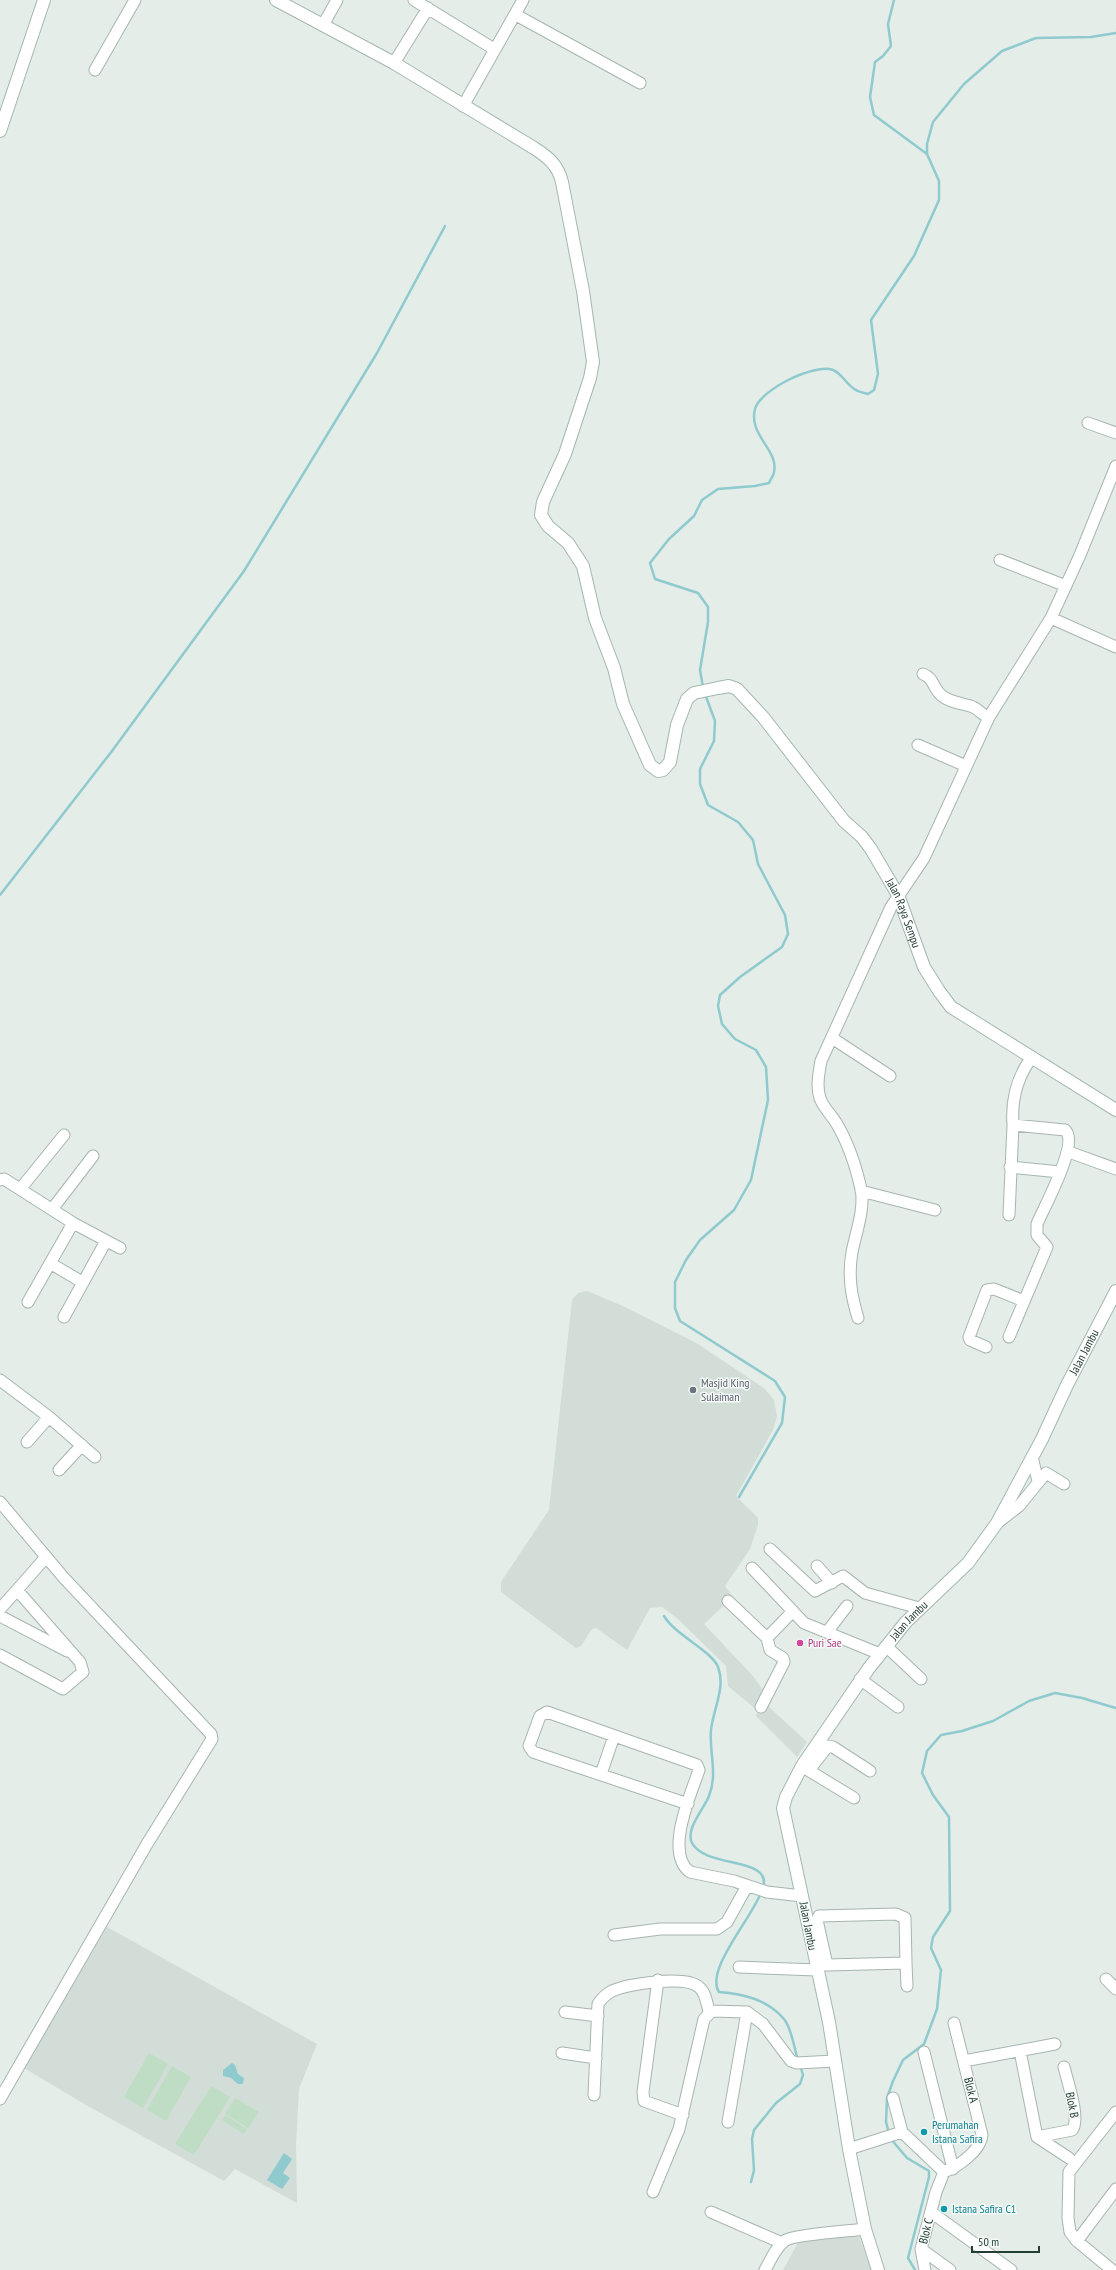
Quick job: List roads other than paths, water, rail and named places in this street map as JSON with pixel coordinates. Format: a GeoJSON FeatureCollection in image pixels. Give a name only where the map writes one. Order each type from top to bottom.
{"type":"FeatureCollection","features":[{"type":"Feature","properties":{"kind":"street"},"geometry":{"type":"LineString","coordinates":[[0,131],[44,0]]}},
{"type":"Feature","properties":{"kind":"street"},"geometry":{"type":"LineString","coordinates":[[95,70],[136,0]]}},
{"type":"Feature","properties":{"kind":"street"},"geometry":{"type":"LineString","coordinates":[[276,0],[394,63],[463,106],[494,49],[516,15],[523,0]]}},
{"type":"Feature","properties":{"kind":"street"},"geometry":{"type":"LineString","coordinates":[[323,24],[337,0]]}},
{"type":"Feature","properties":{"kind":"street"},"geometry":{"type":"LineString","coordinates":[[414,0],[494,49]]}},
{"type":"Feature","properties":{"kind":"street"},"geometry":{"type":"LineString","coordinates":[[394,63],[428,8]]}},
{"type":"Feature","properties":{"kind":"street"},"geometry":{"type":"LineString","coordinates":[[516,15],[640,83]]}},
{"type":"Feature","properties":{"kind":"street","name":"Jalan Raya Sempu"},"geometry":{"type":"LineString","coordinates":[[463,106],[550,158],[560,175],[583,291],[593,362],[590,378],[565,454],[543,502],[542,515],[548,526],[568,543],[583,566],[595,618],[614,668],[623,704],[644,756],[653,768],[663,770],[670,762],[684,704],[694,693],[729,686],[743,694],[844,821],[862,838],[898,895],[924,967],[946,1001],[959,1014],[1032,1057],[1116,1110]]}},
{"type":"Feature","properties":{"kind":"street"},"geometry":{"type":"LineString","coordinates":[[1088,422],[1116,433]]}},
{"type":"Feature","properties":{"kind":"street"},"geometry":{"type":"LineString","coordinates":[[858,1318],[850,1294],[849,1277],[852,1253],[859,1222],[861,1191],[856,1170],[839,1127],[820,1099],[818,1074],[821,1061],[878,933],[898,895],[908,884],[924,858],[989,717],[1051,618],[1066,586],[1116,466]]}},
{"type":"Feature","properties":{"kind":"street"},"geometry":{"type":"LineString","coordinates":[[1000,560],[1066,586]]}},
{"type":"Feature","properties":{"kind":"street"},"geometry":{"type":"LineString","coordinates":[[1051,618],[1116,647]]}},
{"type":"Feature","properties":{"kind":"street"},"geometry":{"type":"LineString","coordinates":[[923,674],[933,681],[937,691],[943,697],[974,708],[981,715],[989,717]]}},
{"type":"Feature","properties":{"kind":"street"},"geometry":{"type":"LineString","coordinates":[[918,745],[966,766]]}},
{"type":"Feature","properties":{"kind":"street"},"geometry":{"type":"LineString","coordinates":[[832,1038],[890,1076]]}},
{"type":"Feature","properties":{"kind":"street"},"geometry":{"type":"LineString","coordinates":[[1009,1215],[1013,1124],[1012,1112],[1018,1081],[1032,1057]]}},
{"type":"Feature","properties":{"kind":"street"},"geometry":{"type":"LineString","coordinates":[[1009,1337],[1048,1246],[1037,1235],[1037,1224],[1069,1152],[1069,1135],[1066,1130],[1013,1124]]}},
{"type":"Feature","properties":{"kind":"street"},"geometry":{"type":"LineString","coordinates":[[21,1188],[64,1135]]}},
{"type":"Feature","properties":{"kind":"street"},"geometry":{"type":"LineString","coordinates":[[1069,1152],[1116,1169]]}},
{"type":"Feature","properties":{"kind":"street"},"geometry":{"type":"LineString","coordinates":[[53,1208],[93,1156]]}},
{"type":"Feature","properties":{"kind":"street"},"geometry":{"type":"LineString","coordinates":[[1010,1167],[1060,1172]]}},
{"type":"Feature","properties":{"kind":"street"},"geometry":{"type":"LineString","coordinates":[[0,1180],[4,1179],[21,1188],[73,1222],[120,1248]]}},
{"type":"Feature","properties":{"kind":"street"},"geometry":{"type":"LineString","coordinates":[[861,1191],[935,1210]]}},
{"type":"Feature","properties":{"kind":"street"},"geometry":{"type":"LineString","coordinates":[[28,1302],[73,1222]]}},
{"type":"Feature","properties":{"kind":"street"},"geometry":{"type":"LineString","coordinates":[[64,1317],[106,1241]]}},
{"type":"Feature","properties":{"kind":"street"},"geometry":{"type":"LineString","coordinates":[[50,1263],[82,1282]]}},
{"type":"Feature","properties":{"kind":"street"},"geometry":{"type":"LineString","coordinates":[[986,1347],[970,1340],[969,1336],[987,1290],[994,1289],[1024,1301]]}},
{"type":"Feature","properties":{"kind":"street","name":"Jalan Jambu"},"geometry":{"type":"LineString","coordinates":[[878,2270],[865,2229],[849,2149],[820,1966],[802,1896],[783,1808],[786,1797],[806,1768],[860,1679],[919,1608],[961,1570],[977,1553],[997,1523],[1116,1293]]}},
{"type":"Feature","properties":{"kind":"street"},"geometry":{"type":"LineString","coordinates":[[0,1380],[49,1416],[95,1456]]}},
{"type":"Feature","properties":{"kind":"street"},"geometry":{"type":"LineString","coordinates":[[27,1442],[49,1416]]}},
{"type":"Feature","properties":{"kind":"street"},"geometry":{"type":"LineString","coordinates":[[59,1470],[82,1445]]}},
{"type":"Feature","properties":{"kind":"street"},"geometry":{"type":"LineString","coordinates":[[1032,1457],[1038,1481]]}},
{"type":"Feature","properties":{"kind":"street"},"geometry":{"type":"LineString","coordinates":[[997,1523],[1019,1506],[1038,1481],[1046,1474],[1064,1484]]}},
{"type":"Feature","properties":{"kind":"street"},"geometry":{"type":"LineString","coordinates":[[0,1502],[46,1557],[123,1642],[211,1734],[212,1740],[147,1844],[0,2100]]}},
{"type":"Feature","properties":{"kind":"street"},"geometry":{"type":"LineString","coordinates":[[770,1549],[815,1592],[843,1576],[865,1593],[919,1608]]}},
{"type":"Feature","properties":{"kind":"street"},"geometry":{"type":"LineString","coordinates":[[0,1609],[46,1557]]}},
{"type":"Feature","properties":{"kind":"street"},"geometry":{"type":"LineString","coordinates":[[818,1566],[832,1583]]}},
{"type":"Feature","properties":{"kind":"street"},"geometry":{"type":"LineString","coordinates":[[752,1568],[804,1623],[883,1650],[921,1679]]}},
{"type":"Feature","properties":{"kind":"street"},"geometry":{"type":"LineString","coordinates":[[0,1655],[63,1689],[83,1672],[83,1666],[74,1654],[17,1590]]}},
{"type":"Feature","properties":{"kind":"street"},"geometry":{"type":"LineString","coordinates":[[728,1601],[767,1638],[770,1650],[783,1658],[784,1662],[761,1708]]}},
{"type":"Feature","properties":{"kind":"street"},"geometry":{"type":"LineString","coordinates":[[827,1632],[847,1606]]}},
{"type":"Feature","properties":{"kind":"street"},"geometry":{"type":"LineString","coordinates":[[767,1638],[793,1611]]}},
{"type":"Feature","properties":{"kind":"street"},"geometry":{"type":"LineString","coordinates":[[0,1616],[74,1654]]}},
{"type":"Feature","properties":{"kind":"street"},"geometry":{"type":"LineString","coordinates":[[860,1679],[898,1707]]}},
{"type":"Feature","properties":{"kind":"street"},"geometry":{"type":"LineString","coordinates":[[688,1804],[530,1750],[529,1746],[540,1716],[547,1712],[698,1766],[699,1770],[678,1841],[680,1856],[685,1869],[690,1872],[734,1881],[767,1892],[802,1896]]}},
{"type":"Feature","properties":{"kind":"street"},"geometry":{"type":"LineString","coordinates":[[601,1774],[614,1736]]}},
{"type":"Feature","properties":{"kind":"street"},"geometry":{"type":"LineString","coordinates":[[854,1798],[806,1768],[828,1746],[833,1747],[870,1771]]}},
{"type":"Feature","properties":{"kind":"street"},"geometry":{"type":"LineString","coordinates":[[614,1935],[660,1929],[717,1930],[727,1922],[752,1887]]}},
{"type":"Feature","properties":{"kind":"street"},"geometry":{"type":"LineString","coordinates":[[820,1966],[817,1920],[819,1916],[896,1914],[903,1916],[906,1924],[907,1986]]}},
{"type":"Feature","properties":{"kind":"street"},"geometry":{"type":"LineString","coordinates":[[739,1967],[906,1963]]}},
{"type":"Feature","properties":{"kind":"street"},"geometry":{"type":"LineString","coordinates":[[1106,1979],[1116,1989]]}},
{"type":"Feature","properties":{"kind":"street"},"geometry":{"type":"LineString","coordinates":[[594,2095],[598,2004],[602,1998],[612,1991],[658,1980],[690,1983],[699,1987],[706,1999],[709,2012]]}},
{"type":"Feature","properties":{"kind":"street"},"geometry":{"type":"LineString","coordinates":[[658,1980],[643,2098],[649,2104],[683,2115]]}},
{"type":"Feature","properties":{"kind":"street"},"geometry":{"type":"LineString","coordinates":[[653,2192],[680,2130],[704,2018],[709,2012],[716,2010],[746,2012],[763,2024],[789,2058],[802,2063],[834,2061]]}},
{"type":"Feature","properties":{"kind":"street"},"geometry":{"type":"LineString","coordinates":[[565,2012],[598,2016]]}},
{"type":"Feature","properties":{"kind":"street"},"geometry":{"type":"LineString","coordinates":[[728,2122],[746,2012]]}},
{"type":"Feature","properties":{"kind":"street","name":"Blok A"},"geometry":{"type":"LineString","coordinates":[[948,2171],[961,2164],[978,2145],[982,2136],[954,2023]]}},
{"type":"Feature","properties":{"kind":"street"},"geometry":{"type":"LineString","coordinates":[[964,2061],[1055,2044]]}},
{"type":"Feature","properties":{"kind":"street"},"geometry":{"type":"LineString","coordinates":[[1020,2051],[1037,2137],[1069,2158]]}},
{"type":"Feature","properties":{"kind":"street"},"geometry":{"type":"LineString","coordinates":[[924,2052],[948,2171]]}},
{"type":"Feature","properties":{"kind":"street"},"geometry":{"type":"LineString","coordinates":[[562,2053],[596,2058]]}},
{"type":"Feature","properties":{"kind":"street","name":"Blok B"},"geometry":{"type":"LineString","coordinates":[[1037,2137],[1072,2130],[1074,2128],[1076,2116],[1064,2067]]}},
{"type":"Feature","properties":{"kind":"street"},"geometry":{"type":"LineString","coordinates":[[894,2098],[899,2133],[948,2171]]}},
{"type":"Feature","properties":{"kind":"street"},"geometry":{"type":"LineString","coordinates":[[1112,2270],[1077,2241],[1070,2232],[1068,2218],[1069,2172],[1116,2112]]}},
{"type":"Feature","properties":{"kind":"street"},"geometry":{"type":"LineString","coordinates":[[849,2149],[899,2133]]}},
{"type":"Feature","properties":{"kind":"street","name":"Blok C"},"geometry":{"type":"LineString","coordinates":[[925,2270],[921,2249],[931,2212],[948,2171]]}},
{"type":"Feature","properties":{"kind":"street"},"geometry":{"type":"LineString","coordinates":[[1077,2241],[1116,2188]]}},
{"type":"Feature","properties":{"kind":"street"},"geometry":{"type":"LineString","coordinates":[[711,2212],[782,2243]]}},
{"type":"Feature","properties":{"kind":"street","name":"Blok C"},"geometry":{"type":"LineString","coordinates":[[931,2212],[1011,2270]]}},
{"type":"Feature","properties":{"kind":"street"},"geometry":{"type":"LineString","coordinates":[[765,2270],[782,2243],[800,2236],[865,2229]]}},
{"type":"Feature","properties":{"kind":"street","name":"Blok C"},"geometry":{"type":"LineString","coordinates":[[921,2249],[950,2270]]}},
{"type":"Feature","properties":{"kind":"water"},"geometry":{"type":"Polygon","coordinates":[[[232,2063],[235,2065],[238,2074],[244,2078],[243,2084],[238,2084],[231,2078],[223,2076],[223,2070],[232,2063]]]}},
{"type":"Feature","properties":{"kind":"water"},"geometry":{"type":"Polygon","coordinates":[[[284,2153],[292,2159],[283,2173],[290,2178],[282,2189],[267,2180],[284,2153]]]}},
{"type":"Feature","properties":{"kind":"waterway"},"geometry":{"type":"LineString","coordinates":[[703,687],[700,670],[708,622],[708,607],[698,593],[655,579],[650,563],[669,539],[694,516],[702,500],[718,489],[755,486],[769,483],[774,473],[774,464],[768,449],[759,435],[754,418],[755,409],[759,402],[777,386],[801,374],[824,369],[833,370],[850,386],[859,391],[868,394],[874,390],[878,374],[871,320],[914,256],[939,200],[939,181],[927,154],[874,115],[870,97],[875,62],[883,56],[891,46],[888,24],[894,0]]}},
{"type":"Feature","properties":{"kind":"waterway"},"geometry":{"type":"LineString","coordinates":[[927,154],[927,144],[933,122],[964,84],[1002,51],[1036,38],[1091,37],[1116,33]]}},
{"type":"Feature","properties":{"kind":"waterway"},"geometry":{"type":"LineString","coordinates":[[0,895],[112,751],[244,571],[377,353],[445,226]]}},
{"type":"Feature","properties":{"kind":"waterway"},"geometry":{"type":"LineString","coordinates":[[705,694],[715,721],[714,741],[700,769],[700,784],[708,805],[738,822],[753,840],[758,864],[785,915],[788,934],[782,947],[740,977],[720,995],[718,1006],[722,1024],[735,1039],[756,1050],[766,1067],[768,1100],[751,1180],[734,1210],[700,1240],[686,1260],[675,1282],[675,1308],[680,1321],[775,1381],[785,1397],[782,1423],[739,1497]]}},
{"type":"Feature","properties":{"kind":"waterway"},"geometry":{"type":"LineString","coordinates":[[664,1616],[676,1630],[709,1655],[718,1667],[721,1682],[711,1730],[713,1771],[712,1788],[707,1801],[693,1825],[691,1832],[692,1843],[699,1851],[710,1856],[758,1871],[763,1878],[763,1888]]}},
{"type":"Feature","properties":{"kind":"waterway"},"geometry":{"type":"LineString","coordinates":[[889,2133],[886,2122],[887,2098],[893,2081],[903,2060],[924,2044],[937,2009],[941,1970],[931,1948],[933,1937],[950,1911],[949,1817],[933,1795],[922,1773],[927,1751],[941,1735],[962,1731],[993,1721],[1029,1701],[1055,1693],[1082,1698],[1116,1708]]}},
{"type":"Feature","properties":{"kind":"waterway"},"geometry":{"type":"LineString","coordinates":[[761,1892],[757,1902],[724,1956],[718,1970],[716,1982],[719,1992],[746,1996],[762,2002],[777,2012],[787,2023],[798,2060]]}},
{"type":"Feature","properties":{"kind":"waterway"},"geometry":{"type":"LineString","coordinates":[[751,2182],[754,2170],[752,2139],[754,2130],[776,2103],[800,2084],[803,2075],[800,2065]]}},
{"type":"Feature","properties":{"kind":"waterway"},"geometry":{"type":"LineString","coordinates":[[891,2139],[907,2158],[929,2171],[929,2177],[908,2258],[915,2270]]}},
{"type":"Feature","properties":{"kind":"place","name":"Masjid King Sulaiman"},"geometry":{"type":"Point","coordinates":[693,1390]}},
{"type":"Feature","properties":{"kind":"place","name":"Puri Sae"},"geometry":{"type":"Point","coordinates":[800,1643]}},
{"type":"Feature","properties":{"kind":"place","name":"Perumahan Istana Safira"},"geometry":{"type":"Point","coordinates":[924,2132]}},
{"type":"Feature","properties":{"kind":"place","name":"Istana Safira C1"},"geometry":{"type":"Point","coordinates":[944,2209]}}]}
